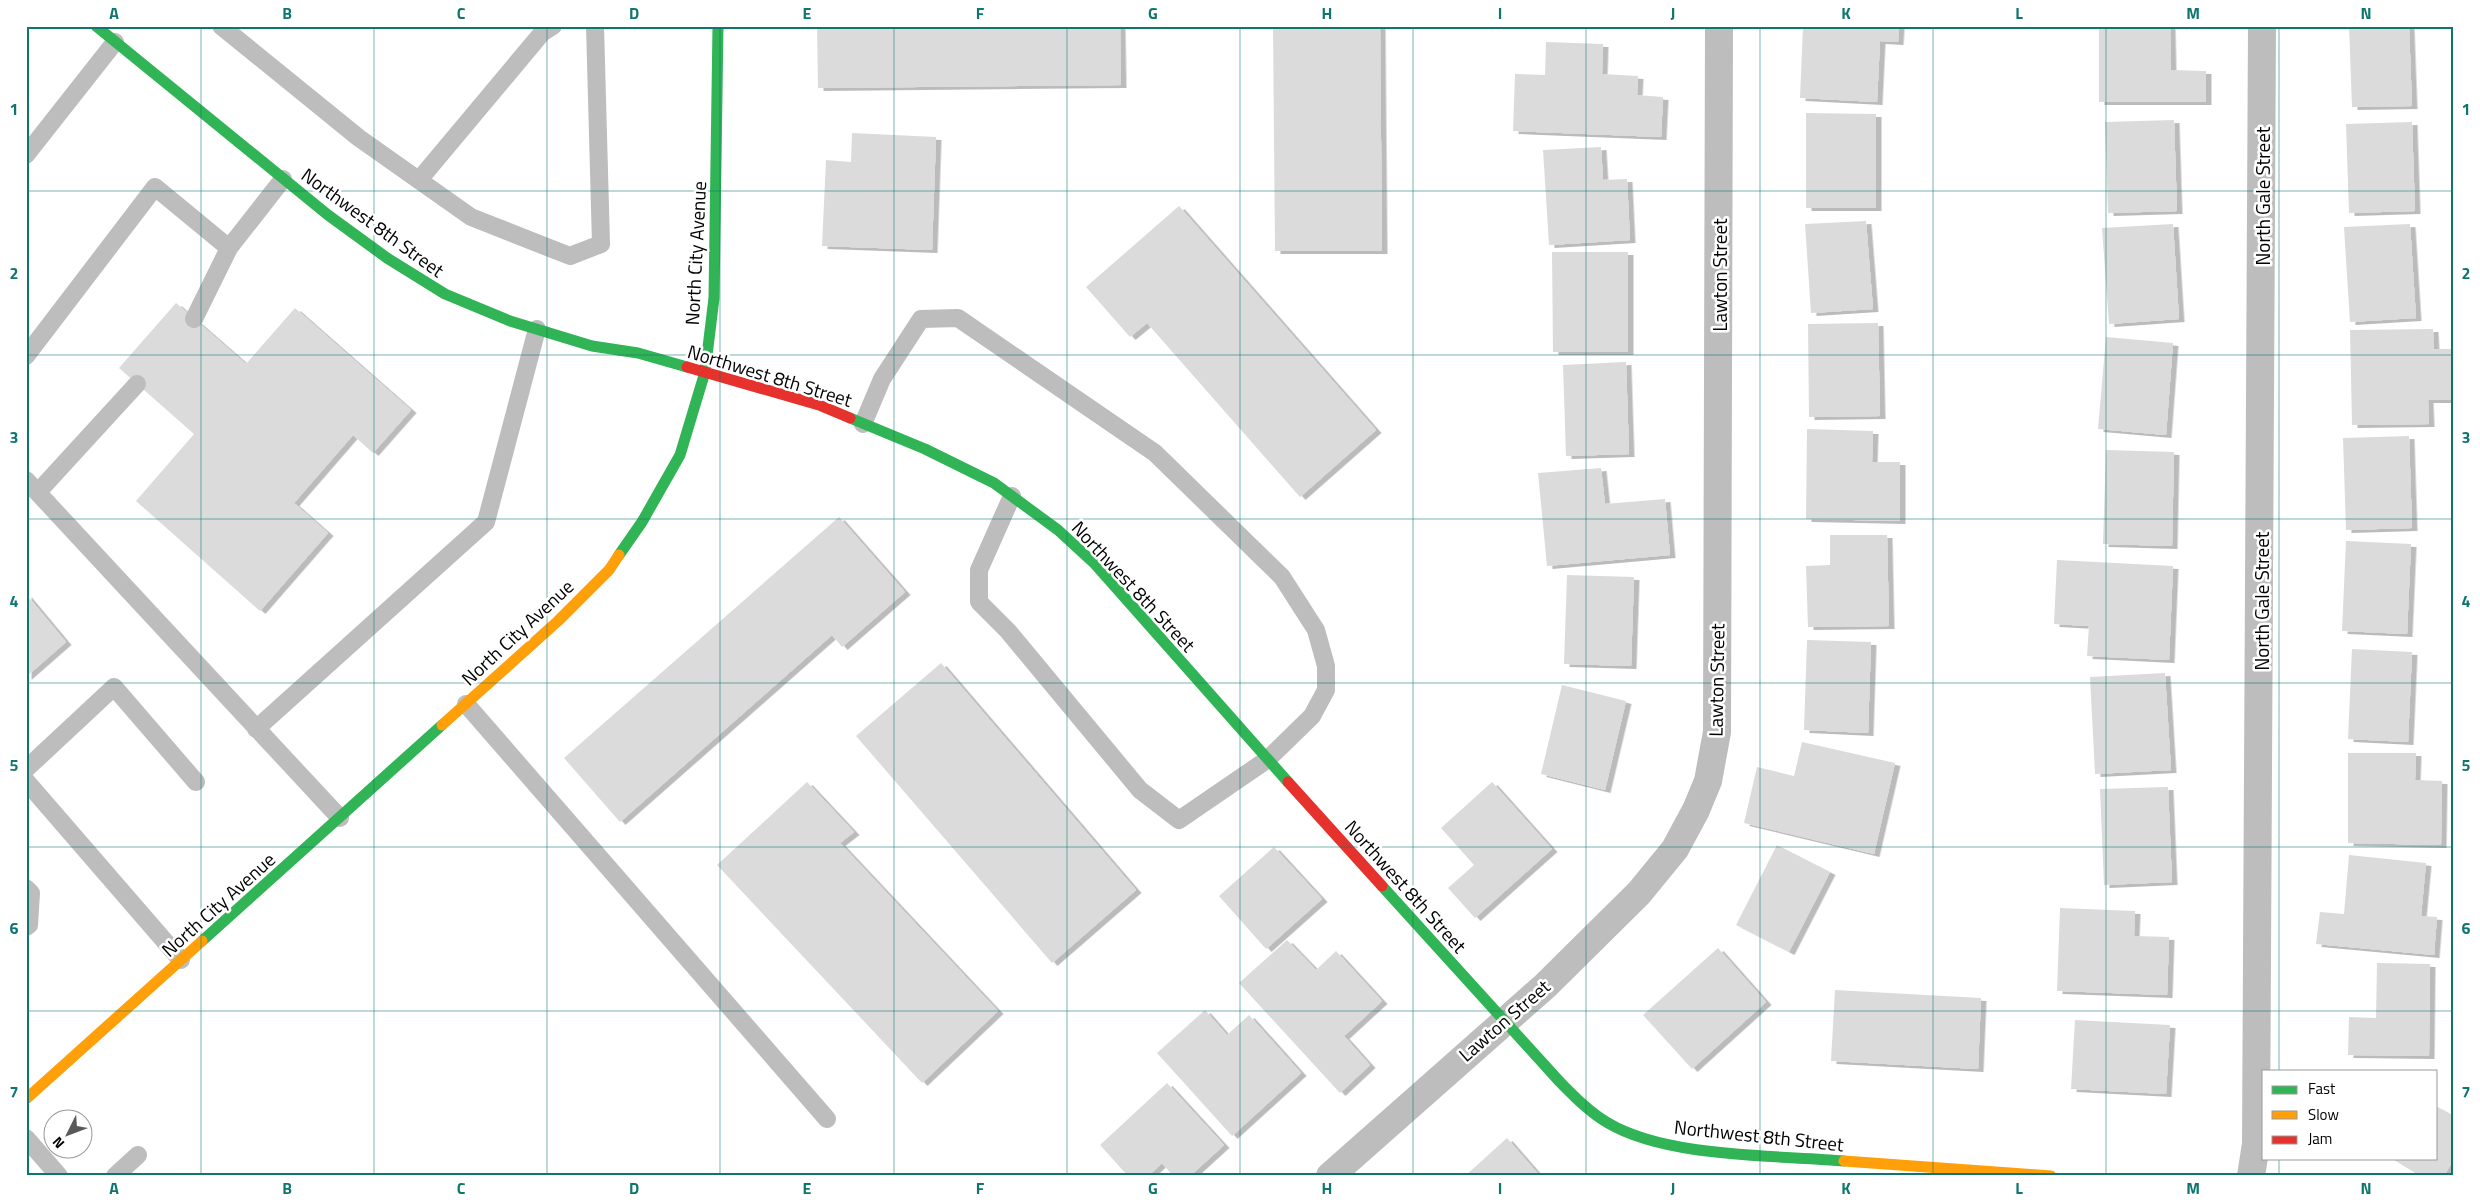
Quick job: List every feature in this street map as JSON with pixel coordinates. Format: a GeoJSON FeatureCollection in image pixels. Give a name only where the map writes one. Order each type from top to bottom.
{"type":"FeatureCollection","features":[{"type":"Feature","properties":{"kind":"street","name":"Northwest 8th Street"},"geometry":{"type":"LineString","coordinates":[[96,26],[328,215],[387,258],[445,294],[510,321],[592,346],[638,354],[819,405],[925,449],[994,483],[1012,496],[1058,530],[1095,564],[1504,1021],[1582,1103],[1618,1128],[1647,1139],[1690,1149],[1948,1173],[2051,1176]]}},
{"type":"Feature","properties":{"kind":"street","name":"North City Avenue"},"geometry":{"type":"LineString","coordinates":[[26,1099],[558,621],[609,570],[642,522],[680,455],[705,372],[714,298],[718,26]]}},
{"type":"Feature","properties":{"kind":"street","name":"Lawton Street"},"geometry":{"type":"LineString","coordinates":[[1330,1176],[1545,986],[1639,893],[1675,849],[1708,781],[1717,732],[1719,26]]}},
{"type":"Feature","properties":{"kind":"street","name":"North Gale Street"},"geometry":{"type":"LineString","coordinates":[[2251,1176],[2256,1134],[2262,26]]}},
{"type":"Feature","properties":{"kind":"lane"},"geometry":{"type":"LineString","coordinates":[[221,26],[359,138],[471,216],[570,256],[602,244],[596,26]]}},
{"type":"Feature","properties":{"kind":"lane"},"geometry":{"type":"LineString","coordinates":[[418,180],[542,33],[553,26]]}},
{"type":"Feature","properties":{"kind":"lane"},"geometry":{"type":"LineString","coordinates":[[26,154],[115,42]]}},
{"type":"Feature","properties":{"kind":"lane"},"geometry":{"type":"LineString","coordinates":[[194,319],[229,248],[283,179]]}},
{"type":"Feature","properties":{"kind":"lane"},"geometry":{"type":"LineString","coordinates":[[26,356],[155,187],[229,248]]}},
{"type":"Feature","properties":{"kind":"lane"},"geometry":{"type":"LineString","coordinates":[[863,424],[882,379],[921,319],[958,318],[1155,453],[1282,577],[1316,630],[1326,666],[1326,690],[1312,716],[1268,759],[1179,820],[1140,790],[1008,630],[979,602],[979,570],[1012,496]]}},
{"type":"Feature","properties":{"kind":"lane"},"geometry":{"type":"LineString","coordinates":[[256,729],[486,522],[537,329]]}},
{"type":"Feature","properties":{"kind":"lane"},"geometry":{"type":"LineString","coordinates":[[137,384],[32,486],[340,818]]}},
{"type":"Feature","properties":{"kind":"lane"},"geometry":{"type":"LineString","coordinates":[[26,769],[114,687],[196,782]]}},
{"type":"Feature","properties":{"kind":"lane"},"geometry":{"type":"LineString","coordinates":[[466,704],[827,1119]]}},
{"type":"Feature","properties":{"kind":"lane"},"geometry":{"type":"LineString","coordinates":[[26,781],[181,960]]}},
{"type":"Feature","properties":{"kind":"lane"},"geometry":{"type":"LineString","coordinates":[[26,888],[31,893],[29,925],[26,927]]}},
{"type":"Feature","properties":{"kind":"lane"},"geometry":{"type":"LineString","coordinates":[[26,1138],[60,1176]]}},
{"type":"Feature","properties":{"kind":"lane"},"geometry":{"type":"LineString","coordinates":[[115,1176],[138,1155]]}},
{"type":"Feature","properties":{"kind":"building"},"geometry":{"type":"Polygon","coordinates":[[[817,26],[1120,26],[1121,85],[818,88],[817,26]]]}},
{"type":"Feature","properties":{"kind":"building"},"geometry":{"type":"Polygon","coordinates":[[[1273,26],[1380,26],[1382,251],[1275,251],[1273,26]]]}},
{"type":"Feature","properties":{"kind":"building"},"geometry":{"type":"Polygon","coordinates":[[[1803,26],[1899,26],[1898,42],[1880,41],[1877,102],[1800,98],[1803,26]]]}},
{"type":"Feature","properties":{"kind":"building"},"geometry":{"type":"Polygon","coordinates":[[[2099,26],[2170,26],[2171,70],[2206,71],[2206,102],[2099,102],[2099,26]]]}},
{"type":"Feature","properties":{"kind":"building"},"geometry":{"type":"Polygon","coordinates":[[[2349,26],[2409,26],[2412,106],[2352,107],[2349,26]]]}},
{"type":"Feature","properties":{"kind":"building"},"geometry":{"type":"Polygon","coordinates":[[[1546,42],[1603,44],[1602,74],[1638,76],[1637,95],[1663,97],[1661,137],[1513,131],[1515,74],[1545,75],[1546,42]]]}},
{"type":"Feature","properties":{"kind":"building"},"geometry":{"type":"Polygon","coordinates":[[[1806,113],[1876,114],[1876,208],[1806,208],[1806,113]]]}},
{"type":"Feature","properties":{"kind":"building"},"geometry":{"type":"Polygon","coordinates":[[[2174,120],[2177,211],[2108,213],[2105,122],[2174,120]]]}},
{"type":"Feature","properties":{"kind":"building"},"geometry":{"type":"Polygon","coordinates":[[[2412,122],[2415,211],[2349,213],[2346,124],[2412,122]]]}},
{"type":"Feature","properties":{"kind":"building"},"geometry":{"type":"Polygon","coordinates":[[[852,133],[936,137],[932,250],[822,246],[826,160],[851,162],[852,133]]]}},
{"type":"Feature","properties":{"kind":"building"},"geometry":{"type":"Polygon","coordinates":[[[1601,147],[1603,180],[1627,179],[1630,240],[1549,245],[1543,150],[1601,147]]]}},
{"type":"Feature","properties":{"kind":"building"},"geometry":{"type":"Polygon","coordinates":[[[1179,206],[1376,430],[1300,497],[1147,323],[1130,337],[1086,287],[1179,206]]]}},
{"type":"Feature","properties":{"kind":"building"},"geometry":{"type":"Polygon","coordinates":[[[1866,221],[1873,309],[1811,313],[1805,224],[1866,221]]]}},
{"type":"Feature","properties":{"kind":"building"},"geometry":{"type":"Polygon","coordinates":[[[2173,224],[2179,319],[2109,324],[2102,228],[2173,224]]]}},
{"type":"Feature","properties":{"kind":"building"},"geometry":{"type":"Polygon","coordinates":[[[2410,224],[2416,318],[2350,322],[2344,227],[2410,224]]]}},
{"type":"Feature","properties":{"kind":"building"},"geometry":{"type":"Polygon","coordinates":[[[1552,252],[1628,252],[1628,352],[1553,352],[1552,252]]]}},
{"type":"Feature","properties":{"kind":"building"},"geometry":{"type":"Polygon","coordinates":[[[176,303],[246,364],[295,308],[411,410],[373,453],[353,435],[294,503],[328,533],[260,611],[136,501],[194,434],[119,368],[176,303]]]}},
{"type":"Feature","properties":{"kind":"building"},"geometry":{"type":"Polygon","coordinates":[[[1878,323],[1880,416],[1809,417],[1808,324],[1878,323]]]}},
{"type":"Feature","properties":{"kind":"building"},"geometry":{"type":"Polygon","coordinates":[[[2433,329],[2434,349],[2454,349],[2454,400],[2428,400],[2429,424],[2352,425],[2350,330],[2433,329]]]}},
{"type":"Feature","properties":{"kind":"building"},"geometry":{"type":"Polygon","coordinates":[[[2106,337],[2173,343],[2166,435],[2098,429],[2106,337]]]}},
{"type":"Feature","properties":{"kind":"building"},"geometry":{"type":"Polygon","coordinates":[[[1626,362],[1629,454],[1566,456],[1563,365],[1626,362]]]}},
{"type":"Feature","properties":{"kind":"building"},"geometry":{"type":"Polygon","coordinates":[[[1807,429],[1873,431],[1872,462],[1900,462],[1900,521],[1806,519],[1807,429]]]}},
{"type":"Feature","properties":{"kind":"building"},"geometry":{"type":"Polygon","coordinates":[[[2409,436],[2412,528],[2346,530],[2343,438],[2409,436]]]}},
{"type":"Feature","properties":{"kind":"building"},"geometry":{"type":"Polygon","coordinates":[[[2106,450],[2174,452],[2172,546],[2103,544],[2106,450]]]}},
{"type":"Feature","properties":{"kind":"building"},"geometry":{"type":"Polygon","coordinates":[[[1601,468],[1605,504],[1665,499],[1670,555],[1547,566],[1538,473],[1601,468]]]}},
{"type":"Feature","properties":{"kind":"building"},"geometry":{"type":"Polygon","coordinates":[[[839,517],[905,592],[842,647],[832,635],[620,822],[564,758],[839,517]]]}},
{"type":"Feature","properties":{"kind":"building"},"geometry":{"type":"Polygon","coordinates":[[[1830,535],[1887,535],[1889,626],[1808,627],[1806,566],[1830,565],[1830,535]]]}},
{"type":"Feature","properties":{"kind":"building"},"geometry":{"type":"Polygon","coordinates":[[[2346,541],[2411,544],[2407,634],[2342,631],[2346,541]]]}},
{"type":"Feature","properties":{"kind":"building"},"geometry":{"type":"Polygon","coordinates":[[[2057,560],[2173,566],[2169,660],[2087,656],[2089,626],[2054,624],[2057,560]]]}},
{"type":"Feature","properties":{"kind":"building"},"geometry":{"type":"Polygon","coordinates":[[[1567,575],[1634,577],[1631,666],[1564,664],[1567,575]]]}},
{"type":"Feature","properties":{"kind":"building"},"geometry":{"type":"Polygon","coordinates":[[[26,594],[66,642],[26,677],[26,594]]]}},
{"type":"Feature","properties":{"kind":"building"},"geometry":{"type":"Polygon","coordinates":[[[1807,640],[1871,642],[1868,733],[1804,730],[1807,640]]]}},
{"type":"Feature","properties":{"kind":"building"},"geometry":{"type":"Polygon","coordinates":[[[2352,649],[2412,652],[2408,742],[2348,739],[2352,649]]]}},
{"type":"Feature","properties":{"kind":"building"},"geometry":{"type":"Polygon","coordinates":[[[941,663],[1136,890],[1052,963],[856,736],[941,663]]]}},
{"type":"Feature","properties":{"kind":"building"},"geometry":{"type":"Polygon","coordinates":[[[2165,673],[2171,770],[2095,774],[2090,677],[2165,673]]]}},
{"type":"Feature","properties":{"kind":"building"},"geometry":{"type":"Polygon","coordinates":[[[1562,685],[1626,701],[1605,790],[1541,774],[1562,685]]]}},
{"type":"Feature","properties":{"kind":"building"},"geometry":{"type":"Polygon","coordinates":[[[1802,742],[1895,763],[1874,854],[1744,823],[1757,767],[1794,776],[1802,742]]]}},
{"type":"Feature","properties":{"kind":"building"},"geometry":{"type":"Polygon","coordinates":[[[2348,753],[2416,753],[2415,780],[2442,781],[2441,845],[2348,843],[2348,753]]]}},
{"type":"Feature","properties":{"kind":"building"},"geometry":{"type":"Polygon","coordinates":[[[807,782],[854,832],[840,843],[998,1011],[922,1083],[717,865],[807,782]]]}},
{"type":"Feature","properties":{"kind":"building"},"geometry":{"type":"Polygon","coordinates":[[[1492,782],[1552,849],[1475,918],[1448,888],[1474,865],[1441,828],[1492,782]]]}},
{"type":"Feature","properties":{"kind":"building"},"geometry":{"type":"Polygon","coordinates":[[[2168,787],[2172,882],[2104,885],[2100,789],[2168,787]]]}},
{"type":"Feature","properties":{"kind":"building"},"geometry":{"type":"Polygon","coordinates":[[[1777,845],[1830,872],[1789,952],[1736,925],[1777,845]]]}},
{"type":"Feature","properties":{"kind":"building"},"geometry":{"type":"Polygon","coordinates":[[[1274,847],[1322,899],[1266,949],[1219,896],[1274,847]]]}},
{"type":"Feature","properties":{"kind":"building"},"geometry":{"type":"Polygon","coordinates":[[[2349,855],[2426,863],[2421,916],[2437,917],[2434,955],[2316,944],[2320,912],[2344,914],[2349,855]]]}},
{"type":"Feature","properties":{"kind":"building"},"geometry":{"type":"Polygon","coordinates":[[[2060,908],[2135,911],[2134,936],[2169,937],[2167,995],[2057,991],[2060,908]]]}},
{"type":"Feature","properties":{"kind":"building"},"geometry":{"type":"Polygon","coordinates":[[[1287,940],[1316,970],[1336,951],[1382,1001],[1344,1036],[1370,1065],[1340,1093],[1239,983],[1287,940]]]}},
{"type":"Feature","properties":{"kind":"building"},"geometry":{"type":"Polygon","coordinates":[[[1718,948],[1766,1002],[1692,1069],[1643,1015],[1718,948]]]}},
{"type":"Feature","properties":{"kind":"building"},"geometry":{"type":"Polygon","coordinates":[[[2377,963],[2430,964],[2429,1056],[2348,1055],[2349,1017],[2376,1018],[2377,963]]]}},
{"type":"Feature","properties":{"kind":"building"},"geometry":{"type":"Polygon","coordinates":[[[1835,990],[1981,998],[1978,1069],[1831,1061],[1835,990]]]}},
{"type":"Feature","properties":{"kind":"building"},"geometry":{"type":"Polygon","coordinates":[[[1205,1010],[1227,1035],[1249,1015],[1301,1073],[1232,1136],[1157,1053],[1205,1010]]]}},
{"type":"Feature","properties":{"kind":"building"},"geometry":{"type":"Polygon","coordinates":[[[2075,1020],[2170,1025],[2166,1094],[2071,1089],[2075,1020]]]}},
{"type":"Feature","properties":{"kind":"building"},"geometry":{"type":"Polygon","coordinates":[[[1167,1083],[1224,1145],[1190,1176],[1173,1176],[1162,1163],[1148,1176],[1128,1176],[1100,1145],[1167,1083]]]}},
{"type":"Feature","properties":{"kind":"building"},"geometry":{"type":"Polygon","coordinates":[[[2438,1107],[2454,1116],[2454,1159],[2444,1176],[2420,1176],[2394,1160],[2438,1160],[2438,1107]]]}},
{"type":"Feature","properties":{"kind":"building"},"geometry":{"type":"Polygon","coordinates":[[[1507,1138],[1540,1176],[1465,1176],[1507,1138]]]}},
{"type":"Feature","properties":{"kind":"traffic: fast"},"geometry":{"type":"LineString","coordinates":[[96,26],[328,215],[387,258],[445,294],[510,321],[592,346],[638,353],[687,367]]}},
{"type":"Feature","properties":{"kind":"traffic: fast"},"geometry":{"type":"LineString","coordinates":[[619,555],[642,522],[680,455],[705,372],[714,298],[718,26]]}},
{"type":"Feature","properties":{"kind":"traffic: fast"},"geometry":{"type":"LineString","coordinates":[[850,418],[925,449],[994,483],[1058,530],[1095,564],[1288,782]]}},
{"type":"Feature","properties":{"kind":"traffic: fast"},"geometry":{"type":"LineString","coordinates":[[202,941],[442,725]]}},
{"type":"Feature","properties":{"kind":"traffic: fast"},"geometry":{"type":"LineString","coordinates":[[1382,886],[1559,1081],[1601,1119],[1632,1134],[1660,1143],[1691,1149],[1755,1156],[1844,1161]]}},
{"type":"Feature","properties":{"kind":"traffic: slow"},"geometry":{"type":"LineString","coordinates":[[442,725],[558,621],[609,570],[619,555]]}},
{"type":"Feature","properties":{"kind":"traffic: slow"},"geometry":{"type":"LineString","coordinates":[[26,1099],[202,941]]}},
{"type":"Feature","properties":{"kind":"traffic: slow"},"geometry":{"type":"LineString","coordinates":[[1844,1161],[2051,1176]]}},
{"type":"Feature","properties":{"kind":"traffic: jam"},"geometry":{"type":"LineString","coordinates":[[687,367],[819,405],[850,418]]}},
{"type":"Feature","properties":{"kind":"traffic: jam"},"geometry":{"type":"LineString","coordinates":[[1288,782],[1382,886]]}}]}
